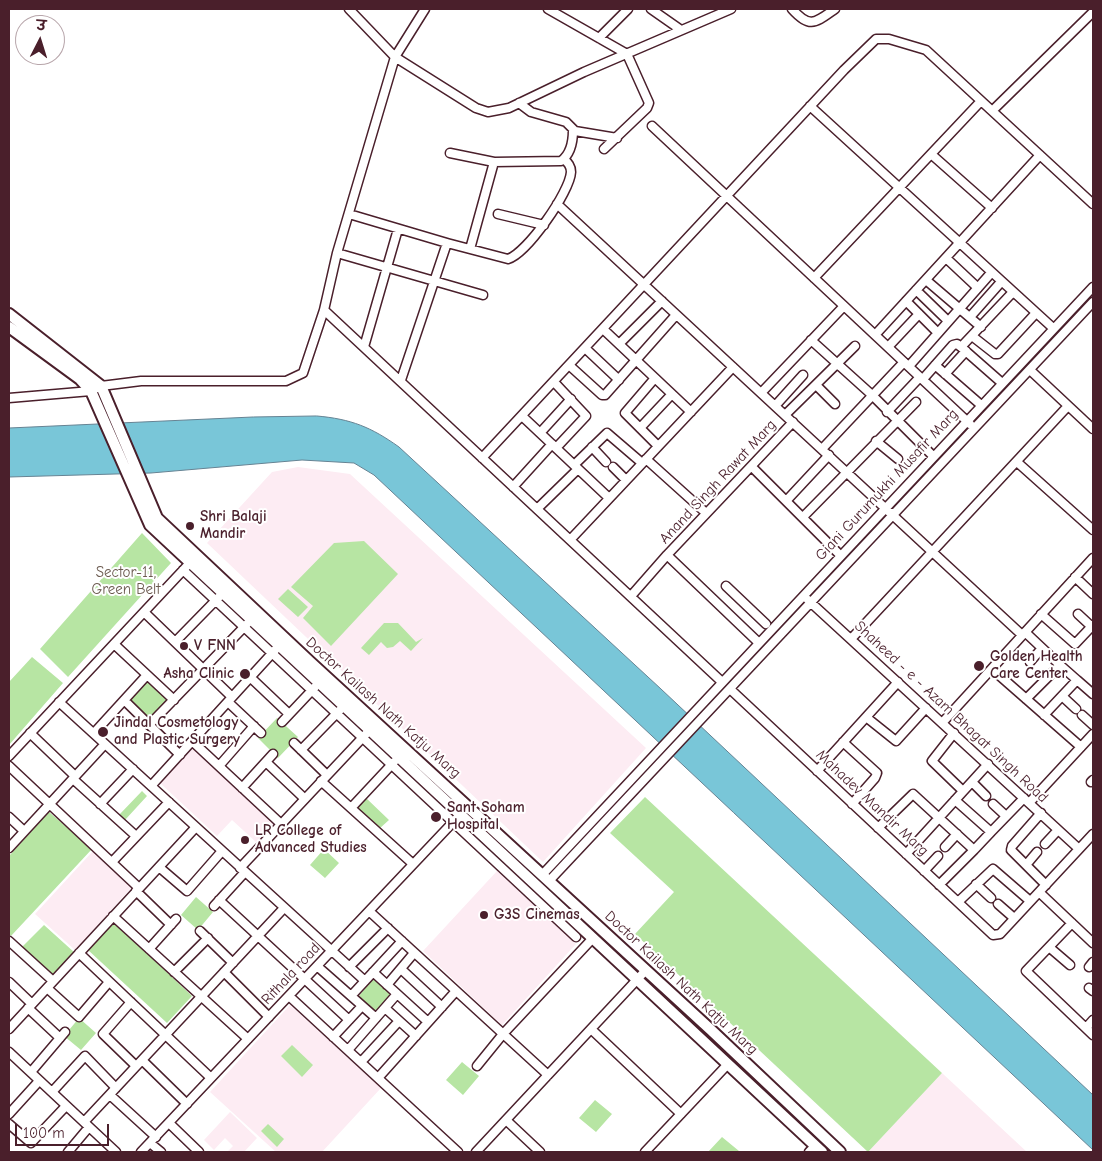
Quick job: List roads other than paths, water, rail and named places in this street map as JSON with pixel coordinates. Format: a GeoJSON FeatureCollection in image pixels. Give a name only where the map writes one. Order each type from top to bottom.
{"type":"FeatureCollection","features":[{"type":"Feature","properties":{"kind":"main road"},"geometry":{"type":"LineString","coordinates":[[9,314],[101,386],[106,413]]}},
{"type":"Feature","properties":{"kind":"main road"},"geometry":{"type":"LineString","coordinates":[[9,327],[80,379],[106,413]]}},
{"type":"Feature","properties":{"kind":"main road","name":"Doctor Kailash Nath Katju Marg"},"geometry":{"type":"LineString","coordinates":[[106,413],[135,480],[157,518],[190,563],[219,597],[456,818],[593,938],[793,1125],[815,1150]]}},
{"type":"Feature","properties":{"kind":"main road","name":"Doctor Kailash Nath Katju Marg"},"geometry":{"type":"LineString","coordinates":[[190,563],[467,806],[840,1152]]}},
{"type":"Feature","properties":{"kind":"main road"},"geometry":{"type":"LineString","coordinates":[[793,1125],[802,1116]]}},
{"type":"Feature","properties":{"kind":"street"},"geometry":{"type":"LineString","coordinates":[[348,9],[395,57],[476,108],[488,112],[499,111],[519,103],[725,10]]}},
{"type":"Feature","properties":{"kind":"street"},"geometry":{"type":"LineString","coordinates":[[9,398],[91,391],[101,386],[141,381],[278,381],[297,378],[303,373],[324,310],[337,253],[395,57],[425,9]]}},
{"type":"Feature","properties":{"kind":"street"},"geometry":{"type":"LineString","coordinates":[[548,9],[627,54],[649,103],[604,150]]}},
{"type":"Feature","properties":{"kind":"street"},"geometry":{"type":"LineString","coordinates":[[599,38],[628,9]]}},
{"type":"Feature","properties":{"kind":"street"},"geometry":{"type":"LineString","coordinates":[[651,9],[681,30]]}},
{"type":"Feature","properties":{"kind":"street"},"geometry":{"type":"LineString","coordinates":[[792,9],[806,22],[814,22],[834,9]]}},
{"type":"Feature","properties":{"kind":"street"},"geometry":{"type":"LineString","coordinates":[[992,111],[1093,12]]}},
{"type":"Feature","properties":{"kind":"street"},"geometry":{"type":"LineString","coordinates":[[482,458],[872,42],[883,38],[926,50],[1093,204]]}},
{"type":"Feature","properties":{"kind":"street"},"geometry":{"type":"LineString","coordinates":[[814,278],[981,101]]}},
{"type":"Feature","properties":{"kind":"street"},"geometry":{"type":"LineString","coordinates":[[519,103],[532,112],[566,122],[573,130],[617,138]]}},
{"type":"Feature","properties":{"kind":"street"},"geometry":{"type":"LineString","coordinates":[[810,106],[1053,328]]}},
{"type":"Feature","properties":{"kind":"street"},"geometry":{"type":"LineString","coordinates":[[652,126],[975,428]]}},
{"type":"Feature","properties":{"kind":"street"},"geometry":{"type":"LineString","coordinates":[[450,153],[494,162],[557,162],[564,159],[571,146],[573,130]]}},
{"type":"Feature","properties":{"kind":"street"},"geometry":{"type":"LineString","coordinates":[[931,154],[992,208]]}},
{"type":"Feature","properties":{"kind":"street"},"geometry":{"type":"LineString","coordinates":[[875,335],[1040,155]]}},
{"type":"Feature","properties":{"kind":"street"},"geometry":{"type":"LineString","coordinates":[[349,214],[503,258],[512,257],[544,226],[557,204],[571,175],[570,166],[564,159]]}},
{"type":"Feature","properties":{"kind":"street"},"geometry":{"type":"LineString","coordinates":[[470,249],[494,162]]}},
{"type":"Feature","properties":{"kind":"street"},"geometry":{"type":"LineString","coordinates":[[557,204],[933,552],[1093,694]]}},
{"type":"Feature","properties":{"kind":"street"},"geometry":{"type":"LineString","coordinates":[[498,214],[544,226]]}},
{"type":"Feature","properties":{"kind":"street"},"geometry":{"type":"LineString","coordinates":[[364,347],[398,228]]}},
{"type":"Feature","properties":{"kind":"street"},"geometry":{"type":"LineString","coordinates":[[401,380],[447,243]]}},
{"type":"Feature","properties":{"kind":"street"},"geometry":{"type":"LineString","coordinates":[[337,253],[483,295]]}},
{"type":"Feature","properties":{"kind":"street"},"geometry":{"type":"LineString","coordinates":[[946,258],[978,288]]}},
{"type":"Feature","properties":{"kind":"street"},"geometry":{"type":"LineString","coordinates":[[822,449],[872,395],[938,333],[991,273]]}},
{"type":"Feature","properties":{"kind":"street"},"geometry":{"type":"LineString","coordinates":[[926,280],[981,326]]}},
{"type":"Feature","properties":{"kind":"street"},"geometry":{"type":"LineString","coordinates":[[970,318],[1001,282]]}},
{"type":"Feature","properties":{"kind":"street","name":"Giani Gurumukhi Musafir Marg"},"geometry":{"type":"LineString","coordinates":[[546,878],[655,754],[966,420],[1093,287]]}},
{"type":"Feature","properties":{"kind":"street"},"geometry":{"type":"LineString","coordinates":[[916,290],[948,321]]}},
{"type":"Feature","properties":{"kind":"street"},"geometry":{"type":"LineString","coordinates":[[945,374],[972,336],[1013,292]]}},
{"type":"Feature","properties":{"kind":"street"},"geometry":{"type":"LineString","coordinates":[[619,344],[662,301]]}},
{"type":"Feature","properties":{"kind":"street"},"geometry":{"type":"LineString","coordinates":[[906,301],[938,333]]}},
{"type":"Feature","properties":{"kind":"street","name":"Giani Gurumukhi Musafir Marg"},"geometry":{"type":"LineString","coordinates":[[546,878],[661,762],[1093,302]]}},
{"type":"Feature","properties":{"kind":"street"},"geometry":{"type":"LineString","coordinates":[[761,393],[844,306]]}},
{"type":"Feature","properties":{"kind":"street"},"geometry":{"type":"LineString","coordinates":[[324,310],[722,682]]}},
{"type":"Feature","properties":{"kind":"street"},"geometry":{"type":"LineString","coordinates":[[972,336],[995,354],[998,354],[1036,313]]}},
{"type":"Feature","properties":{"kind":"street"},"geometry":{"type":"LineString","coordinates":[[888,347],[919,314]]}},
{"type":"Feature","properties":{"kind":"street"},"geometry":{"type":"LineString","coordinates":[[570,366],[602,395],[605,395],[676,315]]}},
{"type":"Feature","properties":{"kind":"street"},"geometry":{"type":"LineString","coordinates":[[603,329],[691,412]]}},
{"type":"Feature","properties":{"kind":"street"},"geometry":{"type":"LineString","coordinates":[[811,340],[872,395],[933,456]]}},
{"type":"Feature","properties":{"kind":"street"},"geometry":{"type":"LineString","coordinates":[[887,412],[953,345],[957,344],[964,349],[1002,383]]}},
{"type":"Feature","properties":{"kind":"street"},"geometry":{"type":"LineString","coordinates":[[784,415],[854,346]]}},
{"type":"Feature","properties":{"kind":"street"},"geometry":{"type":"LineString","coordinates":[[586,348],[619,380]]}},
{"type":"Feature","properties":{"kind":"street"},"geometry":{"type":"LineString","coordinates":[[935,365],[981,405]]}},
{"type":"Feature","properties":{"kind":"street"},"geometry":{"type":"LineString","coordinates":[[570,540],[733,367]]}},
{"type":"Feature","properties":{"kind":"street"},"geometry":{"type":"LineString","coordinates":[[1030,370],[1093,430]]}},
{"type":"Feature","properties":{"kind":"street"},"geometry":{"type":"LineString","coordinates":[[775,406],[803,375]]}},
{"type":"Feature","properties":{"kind":"street"},"geometry":{"type":"LineString","coordinates":[[655,378],[625,412],[658,446]]}},
{"type":"Feature","properties":{"kind":"street"},"geometry":{"type":"LineString","coordinates":[[513,486],[586,416],[554,382]]}},
{"type":"Feature","properties":{"kind":"street"},"geometry":{"type":"LineString","coordinates":[[816,385],[835,404]]}},
{"type":"Feature","properties":{"kind":"street"},"geometry":{"type":"LineString","coordinates":[[640,428],[672,394]]}},
{"type":"Feature","properties":{"kind":"street"},"geometry":{"type":"LineString","coordinates":[[540,433],[571,399]]}},
{"type":"Feature","properties":{"kind":"street"},"geometry":{"type":"LineString","coordinates":[[803,517],[916,402]]}},
{"type":"Feature","properties":{"kind":"street"},"geometry":{"type":"LineString","coordinates":[[851,639],[1068,406]]}},
{"type":"Feature","properties":{"kind":"street"},"geometry":{"type":"LineString","coordinates":[[522,416],[609,498]]}},
{"type":"Feature","properties":{"kind":"street","name":"Anand Singh Rawat Marg"},"geometry":{"type":"LineString","coordinates":[[759,643],[667,555],[793,422]]}},
{"type":"Feature","properties":{"kind":"street"},"geometry":{"type":"LineString","coordinates":[[538,509],[607,433],[706,513]]}},
{"type":"Feature","properties":{"kind":"street"},"geometry":{"type":"LineString","coordinates":[[876,441],[898,459]]}},
{"type":"Feature","properties":{"kind":"street"},"geometry":{"type":"LineString","coordinates":[[592,448],[606,462]]}},
{"type":"Feature","properties":{"kind":"street"},"geometry":{"type":"LineString","coordinates":[[787,500],[829,455]]}},
{"type":"Feature","properties":{"kind":"street"},"geometry":{"type":"LineString","coordinates":[[1017,462],[1093,530]]}},
{"type":"Feature","properties":{"kind":"street"},"geometry":{"type":"LineString","coordinates":[[613,467],[626,480]]}},
{"type":"Feature","properties":{"kind":"street"},"geometry":{"type":"LineString","coordinates":[[752,467],[840,555]]}},
{"type":"Feature","properties":{"kind":"street"},"geometry":{"type":"LineString","coordinates":[[631,596],[667,555]]}},
{"type":"Feature","properties":{"kind":"street"},"geometry":{"type":"LineString","coordinates":[[942,723],[1093,558]]}},
{"type":"Feature","properties":{"kind":"street"},"geometry":{"type":"LineString","coordinates":[[9,756],[190,563]]}},
{"type":"Feature","properties":{"kind":"street"},"geometry":{"type":"LineString","coordinates":[[1075,577],[1093,594]]}},
{"type":"Feature","properties":{"kind":"street"},"geometry":{"type":"LineString","coordinates":[[726,586],[766,624]]}},
{"type":"Feature","properties":{"kind":"street","name":"Shaheed - e - Azam Bhagat Singh Road"},"geometry":{"type":"LineString","coordinates":[[803,595],[1079,849]]}},
{"type":"Feature","properties":{"kind":"street"},"geometry":{"type":"LineString","coordinates":[[175,642],[219,597]]}},
{"type":"Feature","properties":{"kind":"street"},"geometry":{"type":"LineString","coordinates":[[144,612],[203,670],[261,733]]}},
{"type":"Feature","properties":{"kind":"street"},"geometry":{"type":"LineString","coordinates":[[1042,614],[1075,644],[1093,626],[1078,614]]}},
{"type":"Feature","properties":{"kind":"street"},"geometry":{"type":"LineString","coordinates":[[150,725],[248,623]]}},
{"type":"Feature","properties":{"kind":"street"},"geometry":{"type":"LineString","coordinates":[[114,644],[174,700]]}},
{"type":"Feature","properties":{"kind":"street"},"geometry":{"type":"LineString","coordinates":[[1030,662],[1042,648]]}},
{"type":"Feature","properties":{"kind":"street"},"geometry":{"type":"LineString","coordinates":[[151,786],[275,649]]}},
{"type":"Feature","properties":{"kind":"street"},"geometry":{"type":"LineString","coordinates":[[1026,699],[1060,665]]}},
{"type":"Feature","properties":{"kind":"street"},"geometry":{"type":"LineString","coordinates":[[992,669],[1044,715],[1084,744],[1093,748]]}},
{"type":"Feature","properties":{"kind":"street"},"geometry":{"type":"LineString","coordinates":[[94,734],[147,675]]}},
{"type":"Feature","properties":{"kind":"street"},"geometry":{"type":"LineString","coordinates":[[250,677],[288,714]]}},
{"type":"Feature","properties":{"kind":"street"},"geometry":{"type":"LineString","coordinates":[[1044,715],[1077,680]]}},
{"type":"Feature","properties":{"kind":"street"},"geometry":{"type":"LineString","coordinates":[[817,770],[898,682]]}},
{"type":"Feature","properties":{"kind":"street"},"geometry":{"type":"LineString","coordinates":[[282,722],[315,686]]}},
{"type":"Feature","properties":{"kind":"street","name":"Mahadev Mandir Marg"},"geometry":{"type":"LineString","coordinates":[[730,689],[992,934],[996,935],[1014,918]]}},
{"type":"Feature","properties":{"kind":"street"},"geometry":{"type":"LineString","coordinates":[[1062,696],[1093,725]]}},
{"type":"Feature","properties":{"kind":"street"},"geometry":{"type":"LineString","coordinates":[[124,700],[180,755]]}},
{"type":"Feature","properties":{"kind":"street"},"geometry":{"type":"LineString","coordinates":[[59,702],[365,981]]}},
{"type":"Feature","properties":{"kind":"street"},"geometry":{"type":"LineString","coordinates":[[866,717],[896,741],[926,708]]}},
{"type":"Feature","properties":{"kind":"street"},"geometry":{"type":"LineString","coordinates":[[301,750],[340,710]]}},
{"type":"Feature","properties":{"kind":"street"},"geometry":{"type":"LineString","coordinates":[[219,766],[254,726]]}},
{"type":"Feature","properties":{"kind":"street"},"geometry":{"type":"LineString","coordinates":[[30,733],[100,804],[136,836]]}},
{"type":"Feature","properties":{"kind":"street"},"geometry":{"type":"LineString","coordinates":[[954,733],[932,761],[963,791]]}},
{"type":"Feature","properties":{"kind":"street"},"geometry":{"type":"LineString","coordinates":[[349,1020],[217,903],[281,824],[366,734]]}},
{"type":"Feature","properties":{"kind":"street"},"geometry":{"type":"LineString","coordinates":[[939,885],[1006,816],[1026,800],[1093,734]]}},
{"type":"Feature","properties":{"kind":"street"},"geometry":{"type":"LineString","coordinates":[[192,741],[281,824]]}},
{"type":"Feature","properties":{"kind":"street"},"geometry":{"type":"LineString","coordinates":[[843,742],[877,773],[875,778],[852,804]]}},
{"type":"Feature","properties":{"kind":"street"},"geometry":{"type":"LineString","coordinates":[[294,743],[327,775]]}},
{"type":"Feature","properties":{"kind":"street"},"geometry":{"type":"LineString","coordinates":[[9,848],[105,744]]}},
{"type":"Feature","properties":{"kind":"street"},"geometry":{"type":"LineString","coordinates":[[242,788],[273,754]]}},
{"type":"Feature","properties":{"kind":"street"},"geometry":{"type":"LineString","coordinates":[[351,808],[395,761]]}},
{"type":"Feature","properties":{"kind":"street"},"geometry":{"type":"LineString","coordinates":[[266,762],[305,798]]}},
{"type":"Feature","properties":{"kind":"street"},"geometry":{"type":"LineString","coordinates":[[906,854],[988,764]]}},
{"type":"Feature","properties":{"kind":"street"},"geometry":{"type":"LineString","coordinates":[[9,766],[173,922],[149,949]]}},
{"type":"Feature","properties":{"kind":"street"},"geometry":{"type":"LineString","coordinates":[[100,804],[133,769]]}},
{"type":"Feature","properties":{"kind":"street"},"geometry":{"type":"LineString","coordinates":[[321,781],[413,864]]}},
{"type":"Feature","properties":{"kind":"street"},"geometry":{"type":"LineString","coordinates":[[972,782],[986,796]]}},
{"type":"Feature","properties":{"kind":"street"},"geometry":{"type":"LineString","coordinates":[[878,828],[911,794],[974,850]]}},
{"type":"Feature","properties":{"kind":"street"},"geometry":{"type":"LineString","coordinates":[[955,800],[990,832]]}},
{"type":"Feature","properties":{"kind":"street"},"geometry":{"type":"LineString","coordinates":[[112,862],[169,802]]}},
{"type":"Feature","properties":{"kind":"street"},"geometry":{"type":"LineString","coordinates":[[993,804],[1006,816]]}},
{"type":"Feature","properties":{"kind":"street","name":"Rithala road"},"geometry":{"type":"LineString","coordinates":[[142,1152],[467,806]]}},
{"type":"Feature","properties":{"kind":"street"},"geometry":{"type":"LineString","coordinates":[[1041,813],[1011,848],[1046,885]]}},
{"type":"Feature","properties":{"kind":"street"},"geometry":{"type":"LineString","coordinates":[[9,817],[24,832]]}},
{"type":"Feature","properties":{"kind":"street"},"geometry":{"type":"LineString","coordinates":[[456,818],[576,937]]}},
{"type":"Feature","properties":{"kind":"street"},"geometry":{"type":"LineString","coordinates":[[9,1029],[196,827]]}},
{"type":"Feature","properties":{"kind":"street"},"geometry":{"type":"LineString","coordinates":[[1045,844],[1058,830]]}},
{"type":"Feature","properties":{"kind":"street"},"geometry":{"type":"LineString","coordinates":[[945,847],[957,834]]}},
{"type":"Feature","properties":{"kind":"street"},"geometry":{"type":"LineString","coordinates":[[998,904],[1014,918],[1093,834]]}},
{"type":"Feature","properties":{"kind":"street"},"geometry":{"type":"LineString","coordinates":[[159,867],[187,890],[222,851]]}},
{"type":"Feature","properties":{"kind":"street"},"geometry":{"type":"LineString","coordinates":[[1026,865],[1037,852]]}},
{"type":"Feature","properties":{"kind":"street"},"geometry":{"type":"LineString","coordinates":[[924,871],[938,856]]}},
{"type":"Feature","properties":{"kind":"street"},"geometry":{"type":"LineString","coordinates":[[958,902],[992,869],[1030,901]]}},
{"type":"Feature","properties":{"kind":"street"},"geometry":{"type":"LineString","coordinates":[[976,884],[991,898]]}},
{"type":"Feature","properties":{"kind":"street"},"geometry":{"type":"LineString","coordinates":[[1039,892],[1093,943]]}},
{"type":"Feature","properties":{"kind":"street"},"geometry":{"type":"LineString","coordinates":[[68,1152],[86,1125],[116,1088],[284,908]]}},
{"type":"Feature","properties":{"kind":"street"},"geometry":{"type":"LineString","coordinates":[[369,911],[548,1075]]}},
{"type":"Feature","properties":{"kind":"street"},"geometry":{"type":"LineString","coordinates":[[113,916],[248,1039]]}},
{"type":"Feature","properties":{"kind":"street"},"geometry":{"type":"LineString","coordinates":[[1072,923],[1028,968],[1027,974],[1093,1035]]}},
{"type":"Feature","properties":{"kind":"street"},"geometry":{"type":"LineString","coordinates":[[349,967],[388,928]]}},
{"type":"Feature","properties":{"kind":"street"},"geometry":{"type":"LineString","coordinates":[[200,931],[233,963]]}},
{"type":"Feature","properties":{"kind":"street"},"geometry":{"type":"LineString","coordinates":[[174,972],[208,938]]}},
{"type":"Feature","properties":{"kind":"street"},"geometry":{"type":"LineString","coordinates":[[477,1066],[503,1034],[593,938]]}},
{"type":"Feature","properties":{"kind":"street"},"geometry":{"type":"LineString","coordinates":[[9,941],[53,981]]}},
{"type":"Feature","properties":{"kind":"street"},"geometry":{"type":"LineString","coordinates":[[351,996],[402,941]]}},
{"type":"Feature","properties":{"kind":"street"},"geometry":{"type":"LineString","coordinates":[[1049,947],[1070,965]]}},
{"type":"Feature","properties":{"kind":"street"},"geometry":{"type":"LineString","coordinates":[[387,985],[414,952]]}},
{"type":"Feature","properties":{"kind":"street"},"geometry":{"type":"LineString","coordinates":[[79,953],[211,1078]]}},
{"type":"Feature","properties":{"kind":"street"},"geometry":{"type":"LineString","coordinates":[[317,966],[376,1018]]}},
{"type":"Feature","properties":{"kind":"street"},"geometry":{"type":"LineString","coordinates":[[401,969],[442,1007]]}},
{"type":"Feature","properties":{"kind":"street"},"geometry":{"type":"LineString","coordinates":[[476,1152],[646,970]]}},
{"type":"Feature","properties":{"kind":"street"},"geometry":{"type":"LineString","coordinates":[[224,972],[269,1017]]}},
{"type":"Feature","properties":{"kind":"street"},"geometry":{"type":"LineString","coordinates":[[373,972],[428,1022]]}},
{"type":"Feature","properties":{"kind":"street"},"geometry":{"type":"LineString","coordinates":[[9,982],[30,1006],[63,1035],[31,1072]]}},
{"type":"Feature","properties":{"kind":"street"},"geometry":{"type":"LineString","coordinates":[[47,988],[79,1016],[109,982]]}},
{"type":"Feature","properties":{"kind":"street"},"geometry":{"type":"LineString","coordinates":[[378,1078],[456,991]]}},
{"type":"Feature","properties":{"kind":"street"},"geometry":{"type":"LineString","coordinates":[[348,1050],[397,994]]}},
{"type":"Feature","properties":{"kind":"street"},"geometry":{"type":"LineString","coordinates":[[289,996],[458,1152]]}},
{"type":"Feature","properties":{"kind":"street"},"geometry":{"type":"LineString","coordinates":[[131,1002],[103,1034],[187,1104]]}},
{"type":"Feature","properties":{"kind":"street"},"geometry":{"type":"LineString","coordinates":[[333,1037],[362,1006]]}},
{"type":"Feature","properties":{"kind":"street"},"geometry":{"type":"LineString","coordinates":[[385,1008],[416,1036]]}},
{"type":"Feature","properties":{"kind":"street"},"geometry":{"type":"LineString","coordinates":[[1086,1028],[1093,1020]]}},
{"type":"Feature","properties":{"kind":"street"},"geometry":{"type":"LineString","coordinates":[[361,1062],[399,1021]]}},
{"type":"Feature","properties":{"kind":"street"},"geometry":{"type":"LineString","coordinates":[[590,1029],[681,1114]]}},
{"type":"Feature","properties":{"kind":"street"},"geometry":{"type":"LineString","coordinates":[[10,1056],[31,1072],[116,1152]]}},
{"type":"Feature","properties":{"kind":"street"},"geometry":{"type":"LineString","coordinates":[[52,1092],[84,1056],[116,1088]]}},
{"type":"Feature","properties":{"kind":"street"},"geometry":{"type":"LineString","coordinates":[[645,1152],[728,1064]]}},
{"type":"Feature","properties":{"kind":"street"},"geometry":{"type":"LineString","coordinates":[[9,1114],[39,1081]]}},
{"type":"Feature","properties":{"kind":"street"},"geometry":{"type":"LineString","coordinates":[[110,1095],[153,1140],[161,1152]]}},
{"type":"Feature","properties":{"kind":"street"},"geometry":{"type":"LineString","coordinates":[[9,1124],[31,1143],[66,1106]]}},
{"type":"Feature","properties":{"kind":"street"},"geometry":{"type":"LineString","coordinates":[[506,1120],[540,1152]]}},
{"type":"Feature","properties":{"kind":"street"},"geometry":{"type":"LineString","coordinates":[[169,1123],[199,1152]]}},
{"type":"Feature","properties":{"kind":"water"},"geometry":{"type":"Polygon","coordinates":[[[317,416],[340,419],[360,425],[399,447],[661,689],[1093,1095],[1093,1150],[374,475],[354,463],[302,460],[151,473],[9,477],[9,428],[317,416]]]}},
{"type":"Feature","properties":{"kind":"place","name":"Shri Balaji Mandir"},"geometry":{"type":"Point","coordinates":[190,526]}},
{"type":"Feature","properties":{"kind":"place","name":"V FNN"},"geometry":{"type":"Point","coordinates":[184,646]}},
{"type":"Feature","properties":{"kind":"place","name":"Golden Health Care Center"},"geometry":{"type":"Point","coordinates":[979,666]}},
{"type":"Feature","properties":{"kind":"place","name":"Asha Clinic"},"geometry":{"type":"Point","coordinates":[245,674]}},
{"type":"Feature","properties":{"kind":"place","name":"Jindal Cosmetology and Plastic Surgery"},"geometry":{"type":"Point","coordinates":[103,732]}},
{"type":"Feature","properties":{"kind":"place","name":"Sant Soham Hospital"},"geometry":{"type":"Point","coordinates":[436,817]}},
{"type":"Feature","properties":{"kind":"place","name":"LR College of Advanced Studies"},"geometry":{"type":"Point","coordinates":[245,840]}},
{"type":"Feature","properties":{"kind":"place","name":"G3S Cinemas"},"geometry":{"type":"Point","coordinates":[484,915]}},
{"type":"Feature","properties":{"kind":"park label","name":"Sector-11, Green Belt"},"geometry":{"type":"Point","coordinates":[126,582]}}]}
